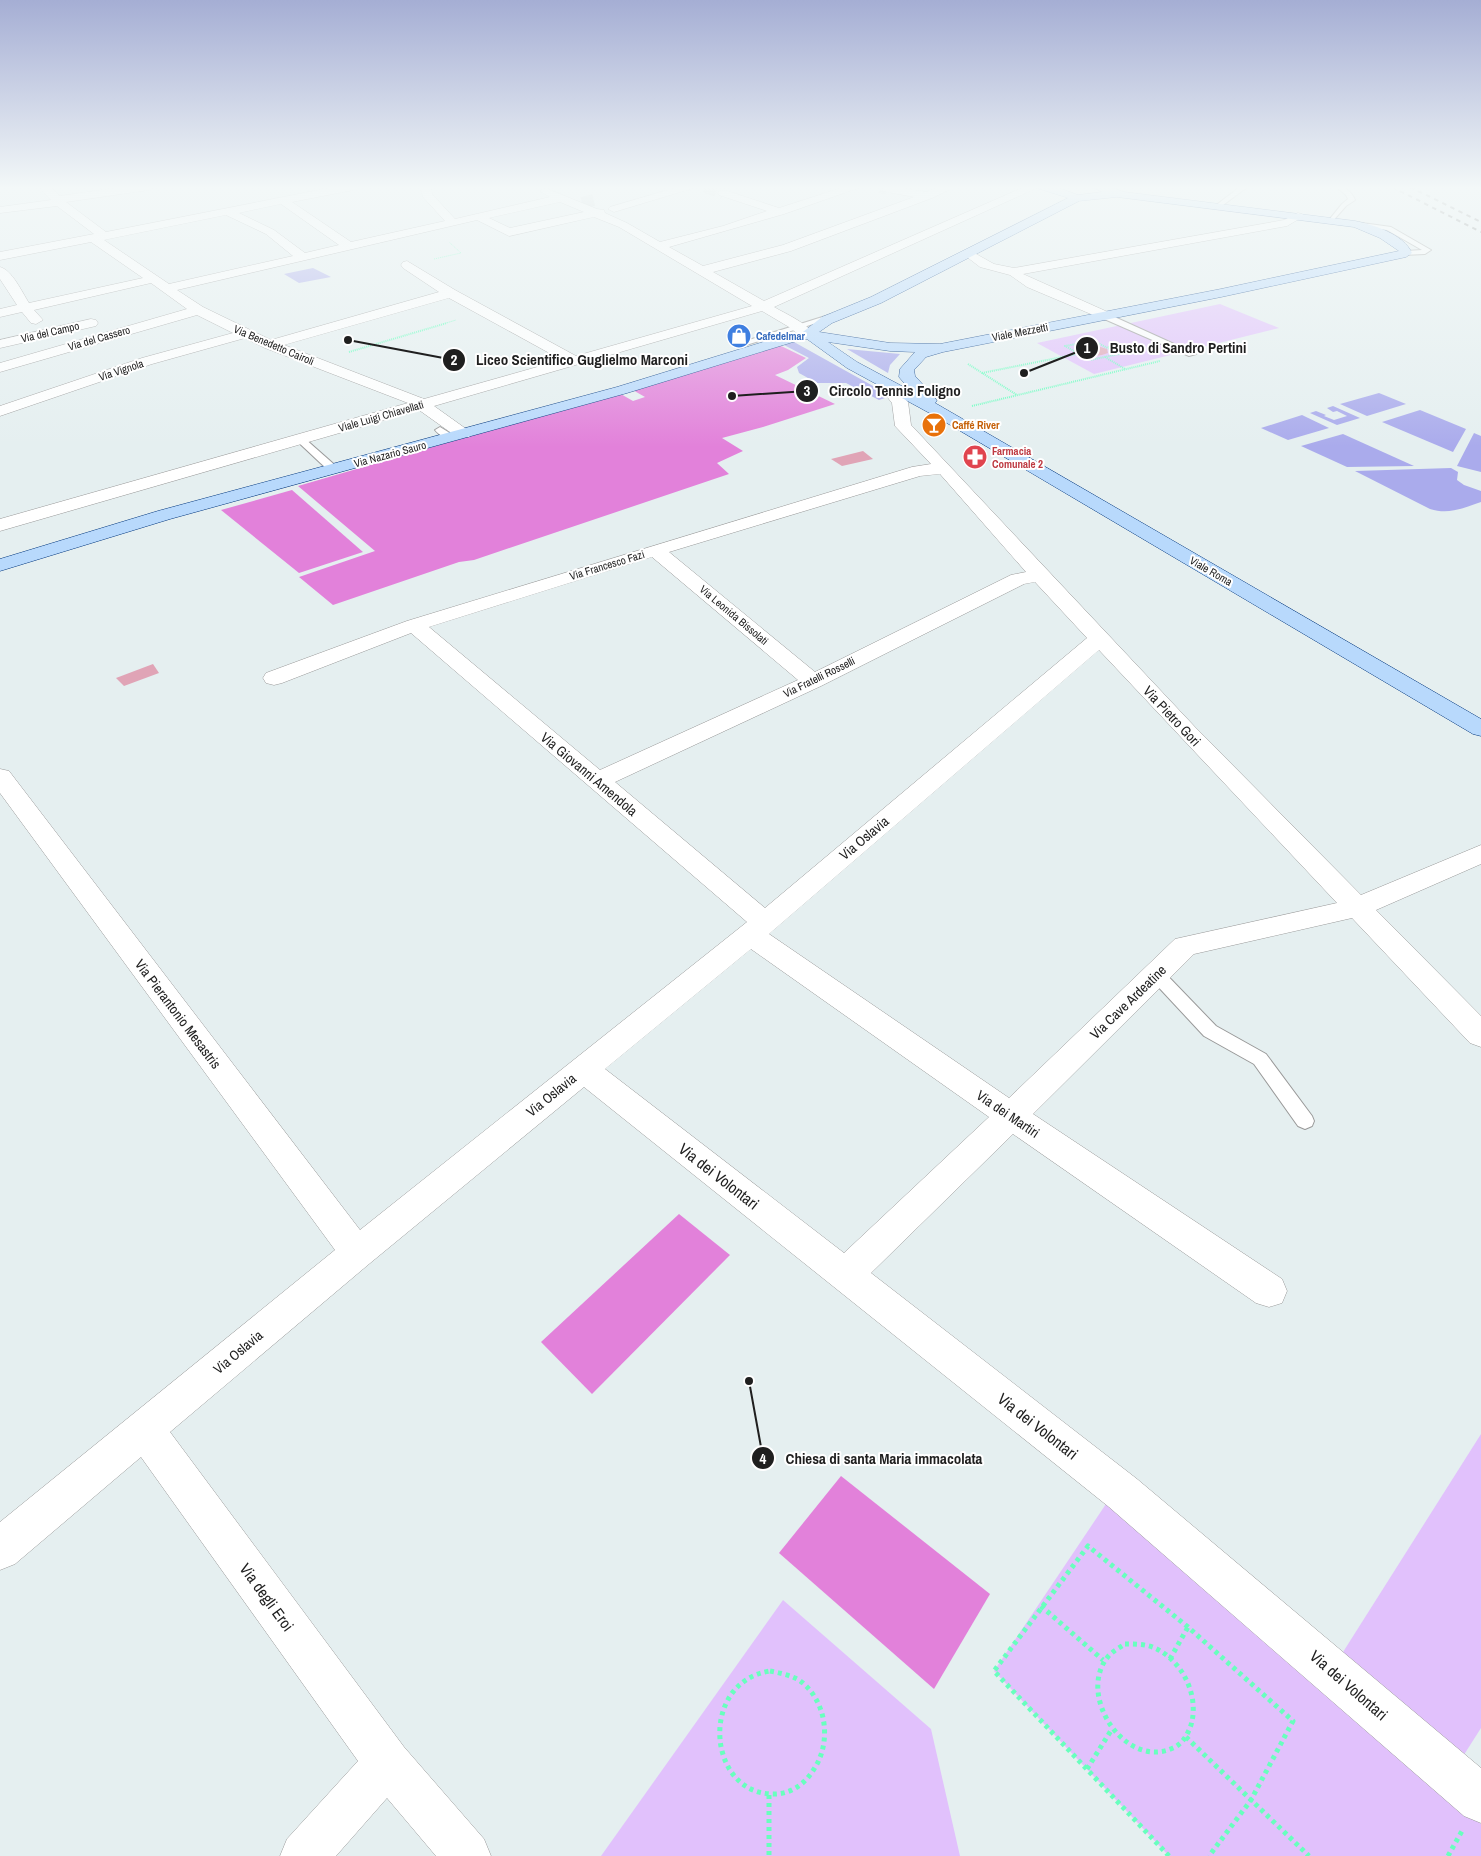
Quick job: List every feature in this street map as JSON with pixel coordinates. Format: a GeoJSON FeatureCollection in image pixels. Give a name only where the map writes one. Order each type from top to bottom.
{"type":"FeatureCollection","features":[{"type":"Feature","properties":{"kind":"main road"},"geometry":{"type":"LineString","coordinates":[[803,331],[876,300],[929,274]]}},
{"type":"Feature","properties":{"kind":"main road","name":"Viale Mezzetti"},"geometry":{"type":"LineString","coordinates":[[803,331],[847,341],[890,347],[940,348],[1315,274]]}},
{"type":"Feature","properties":{"kind":"main road"},"geometry":{"type":"LineString","coordinates":[[847,341],[842,335],[841,326],[876,300]]}},
{"type":"Feature","properties":{"kind":"main road"},"geometry":{"type":"LineString","coordinates":[[803,331],[852,365],[941,413]]}},
{"type":"Feature","properties":{"kind":"main road","name":"Via Nazario Sauro"},"geometry":{"type":"LineString","coordinates":[[0,565],[164,515],[333,469],[451,434],[631,387],[780,341],[803,331]]}},
{"type":"Feature","properties":{"kind":"main road"},"geometry":{"type":"LineString","coordinates":[[940,348],[921,354],[907,369],[907,377],[941,413]]}},
{"type":"Feature","properties":{"kind":"main road","name":"Viale Roma"},"geometry":{"type":"LineString","coordinates":[[941,413],[1481,729]]}},
{"type":"Feature","properties":{"kind":"street"},"geometry":{"type":"LineString","coordinates":[[2,274],[12,285],[24,308],[49,332],[72,346]]}},
{"type":"Feature","properties":{"kind":"street","name":"Via Benedetto Cairoli"},"geometry":{"type":"LineString","coordinates":[[147,274],[193,306],[244,334],[420,404],[451,434]]}},
{"type":"Feature","properties":{"kind":"street"},"geometry":{"type":"LineString","coordinates":[[168,288],[233,274]]}},
{"type":"Feature","properties":{"kind":"street"},"geometry":{"type":"LineString","coordinates":[[420,274],[450,293],[574,361]]}},
{"type":"Feature","properties":{"kind":"street"},"geometry":{"type":"LineString","coordinates":[[705,274],[803,331]]}},
{"type":"Feature","properties":{"kind":"street","name":"Viale Luigi Chiavellati"},"geometry":{"type":"LineString","coordinates":[[0,525],[762,307],[836,274]]}},
{"type":"Feature","properties":{"kind":"street"},"geometry":{"type":"LineString","coordinates":[[1016,274],[1019,277],[1105,316]]}},
{"type":"Feature","properties":{"kind":"street"},"geometry":{"type":"LineString","coordinates":[[0,313],[154,279]]}},
{"type":"Feature","properties":{"kind":"street"},"geometry":{"type":"LineString","coordinates":[[270,345],[450,293]]}},
{"type":"Feature","properties":{"kind":"street"},"geometry":{"type":"LineString","coordinates":[[141,312],[193,306]]}},
{"type":"Feature","properties":{"kind":"street","name":"Via del Cassero"},"geometry":{"type":"LineString","coordinates":[[0,368],[193,306]]}},
{"type":"Feature","properties":{"kind":"street","name":"Via del Campo"},"geometry":{"type":"LineString","coordinates":[[0,344],[104,320]]}},
{"type":"Feature","properties":{"kind":"street","name":"Via Vignola"},"geometry":{"type":"LineString","coordinates":[[0,410],[147,361],[244,334]]}},
{"type":"Feature","properties":{"kind":"street","name":"Via Pietro Gori"},"geometry":{"type":"LineString","coordinates":[[885,384],[900,402],[903,426],[1187,732],[1481,1035]]}},
{"type":"Feature","properties":{"kind":"street","name":"Via Francesco Fazi"},"geometry":{"type":"LineString","coordinates":[[274,678],[414,626],[494,599],[918,471],[944,468]]}},
{"type":"Feature","properties":{"kind":"street","name":"Via Leonida Bissolati"},"geometry":{"type":"LineString","coordinates":[[655,550],[813,681]]}},
{"type":"Feature","properties":{"kind":"street","name":"Via Fratelli Rosselli"},"geometry":{"type":"LineString","coordinates":[[597,781],[813,681],[1018,579],[1040,575]]}},
{"type":"Feature","properties":{"kind":"street","name":"Via Giovanni Amendola"},"geometry":{"type":"LineString","coordinates":[[414,626],[597,781],[757,928]]}},
{"type":"Feature","properties":{"kind":"street","name":"Via Oslavia"},"geometry":{"type":"LineString","coordinates":[[0,1549],[146,1430],[357,1253],[757,928],[1100,638]]}},
{"type":"Feature","properties":{"kind":"street","name":"Via Pierantonio Mesastris"},"geometry":{"type":"LineString","coordinates":[[0,776],[357,1253]]}},
{"type":"Feature","properties":{"kind":"street","name":"Via Cave Ardeatine"},"geometry":{"type":"LineString","coordinates":[[846,1274],[1185,946],[1356,908],[1481,854]]}},
{"type":"Feature","properties":{"kind":"street","name":"Via dei Martiri"},"geometry":{"type":"LineString","coordinates":[[757,928],[1011,1116],[1269,1291]]}},
{"type":"Feature","properties":{"kind":"street","name":"Via dei Volontari"},"geometry":{"type":"LineString","coordinates":[[583,1070],[846,1274],[1123,1493],[1481,1797]]}},
{"type":"Feature","properties":{"kind":"street","name":"Via degli Eroi"},"geometry":{"type":"LineString","coordinates":[[146,1430],[388,1764],[467,1856]]}},
{"type":"Feature","properties":{"kind":"street"},"geometry":{"type":"LineString","coordinates":[[304,1856],[388,1764]]}},
{"type":"Feature","properties":{"kind":"lane"},"geometry":{"type":"LineString","coordinates":[[1105,316],[1191,354]]}},
{"type":"Feature","properties":{"kind":"lane"},"geometry":{"type":"LineString","coordinates":[[740,344],[803,331]]}},
{"type":"Feature","properties":{"kind":"lane"},"geometry":{"type":"LineString","coordinates":[[300,439],[333,469]]}},
{"type":"Feature","properties":{"kind":"lane"},"geometry":{"type":"LineString","coordinates":[[1156,974],[1210,1031],[1260,1059],[1306,1121]]}},
{"type":"Feature","properties":{"kind":"path"},"geometry":{"type":"LineString","coordinates":[[315,362],[485,311]]}},
{"type":"Feature","properties":{"kind":"path"},"geometry":{"type":"LineString","coordinates":[[1094,341],[1107,348],[1119,354],[1090,360],[1065,346],[1094,341]]}},
{"type":"Feature","properties":{"kind":"path"},"geometry":{"type":"LineString","coordinates":[[1107,348],[1126,344]]}},
{"type":"Feature","properties":{"kind":"path"},"geometry":{"type":"LineString","coordinates":[[982,373],[1078,353]]}},
{"type":"Feature","properties":{"kind":"path"},"geometry":{"type":"LineString","coordinates":[[970,406],[1191,354]]}},
{"type":"Feature","properties":{"kind":"path"},"geometry":{"type":"LineString","coordinates":[[1104,357],[1126,369]]}},
{"type":"Feature","properties":{"kind":"path"},"geometry":{"type":"LineString","coordinates":[[961,360],[1017,395]]}},
{"type":"Feature","properties":{"kind":"path"},"geometry":{"type":"LineString","coordinates":[[1169,1856],[994,1671],[1041,1606],[1088,1546],[1188,1627],[1293,1721],[1251,1800],[1209,1856]]}},
{"type":"Feature","properties":{"kind":"path"},"geometry":{"type":"LineString","coordinates":[[1041,1606],[1103,1660]]}},
{"type":"Feature","properties":{"kind":"path"},"geometry":{"type":"LineString","coordinates":[[1170,1658],[1188,1627]]}},
{"type":"Feature","properties":{"kind":"path"},"geometry":{"type":"LineString","coordinates":[[1125,1644],[1141,1644],[1156,1648],[1170,1658],[1182,1672],[1190,1688],[1194,1707],[1192,1723],[1186,1737],[1175,1748],[1159,1752],[1143,1750],[1127,1742],[1112,1729],[1102,1712],[1097,1693],[1097,1676],[1103,1660],[1112,1649],[1125,1644]]}},
{"type":"Feature","properties":{"kind":"path"},"geometry":{"type":"LineString","coordinates":[[770,1671],[787,1674],[802,1683],[814,1697],[822,1714],[825,1733],[822,1753],[814,1771],[802,1785],[786,1794],[769,1795],[751,1789],[735,1778],[724,1760],[719,1740],[720,1719],[726,1700],[738,1685],[753,1674],[770,1671]]}},
{"type":"Feature","properties":{"kind":"path"},"geometry":{"type":"LineString","coordinates":[[1087,1769],[1112,1729]]}},
{"type":"Feature","properties":{"kind":"path"},"geometry":{"type":"LineString","coordinates":[[1186,1737],[1309,1856]]}},
{"type":"Feature","properties":{"kind":"path"},"geometry":{"type":"LineString","coordinates":[[769,1795],[769,1856]]}},
{"type":"Feature","properties":{"kind":"shaded area"},"geometry":{"type":"Polygon","coordinates":[[[284,274],[324,274],[331,277],[299,283],[284,274]]]}},
{"type":"Feature","properties":{"kind":"shaded area"},"geometry":{"type":"Polygon","coordinates":[[[1220,304],[1279,328],[1094,374],[1037,343],[1220,304]]]}},
{"type":"Feature","properties":{"kind":"shaded area"},"geometry":{"type":"Polygon","coordinates":[[[794,342],[891,396],[879,400],[846,383],[817,383],[799,373],[797,367],[809,358],[784,345],[794,342]]]}},
{"type":"Feature","properties":{"kind":"shaded area"},"geometry":{"type":"Polygon","coordinates":[[[779,345],[806,358],[788,370],[775,375],[835,404],[722,438],[743,451],[717,463],[729,474],[474,560],[459,562],[333,605],[299,577],[375,551],[298,486],[619,393],[633,401],[645,397],[631,389],[779,345]]]}},
{"type":"Feature","properties":{"kind":"shaded area"},"geometry":{"type":"Polygon","coordinates":[[[1094,345],[1107,349],[1108,353],[1092,356],[1084,354],[1078,349],[1081,346],[1094,345]]]}},
{"type":"Feature","properties":{"kind":"shaded area"},"geometry":{"type":"Polygon","coordinates":[[[847,349],[900,354],[890,365],[888,373],[847,349]]]}},
{"type":"Feature","properties":{"kind":"shaded area"},"geometry":{"type":"Polygon","coordinates":[[[1379,393],[1406,404],[1367,416],[1340,404],[1379,393]]]}},
{"type":"Feature","properties":{"kind":"shaded area"},"geometry":{"type":"Polygon","coordinates":[[[1333,406],[1360,418],[1337,425],[1310,413],[1316,411],[1334,420],[1347,416],[1327,408],[1333,406]]]}},
{"type":"Feature","properties":{"kind":"shaded area"},"geometry":{"type":"Polygon","coordinates":[[[1420,410],[1466,429],[1453,452],[1382,422],[1420,410]]]}},
{"type":"Feature","properties":{"kind":"shaded area"},"geometry":{"type":"Polygon","coordinates":[[[1302,415],[1329,428],[1288,440],[1261,428],[1302,415]]]}},
{"type":"Feature","properties":{"kind":"shaded area"},"geometry":{"type":"Polygon","coordinates":[[[1474,433],[1481,436],[1481,472],[1457,466],[1474,433]]]}},
{"type":"Feature","properties":{"kind":"shaded area"},"geometry":{"type":"Polygon","coordinates":[[[1343,434],[1414,466],[1347,467],[1301,446],[1343,434]]]}},
{"type":"Feature","properties":{"kind":"shaded area"},"geometry":{"type":"Polygon","coordinates":[[[863,451],[873,459],[842,466],[831,459],[863,451]]]}},
{"type":"Feature","properties":{"kind":"shaded area"},"geometry":{"type":"Polygon","coordinates":[[[1451,468],[1458,472],[1457,480],[1464,485],[1481,491],[1481,502],[1450,511],[1437,511],[1355,471],[1451,468]]]}},
{"type":"Feature","properties":{"kind":"shaded area"},"geometry":{"type":"Polygon","coordinates":[[[292,490],[363,552],[299,573],[221,510],[292,490]]]}},
{"type":"Feature","properties":{"kind":"shaded area"},"geometry":{"type":"Polygon","coordinates":[[[153,664],[159,673],[124,686],[116,678],[153,664]]]}},
{"type":"Feature","properties":{"kind":"shaded area"},"geometry":{"type":"Polygon","coordinates":[[[679,1214],[730,1255],[592,1394],[541,1342],[679,1214]]]}},
{"type":"Feature","properties":{"kind":"shaded area"},"geometry":{"type":"Polygon","coordinates":[[[1481,1434],[1481,1728],[1460,1761],[1338,1660],[1481,1434]]]}},
{"type":"Feature","properties":{"kind":"shaded area"},"geometry":{"type":"Polygon","coordinates":[[[841,1476],[990,1594],[934,1689],[779,1553],[841,1476]]]}},
{"type":"Feature","properties":{"kind":"shaded area"},"geometry":{"type":"Polygon","coordinates":[[[1108,1501],[1481,1824],[1481,1856],[1169,1856],[994,1671],[1108,1501]]]}},
{"type":"Feature","properties":{"kind":"shaded area"},"geometry":{"type":"Polygon","coordinates":[[[783,1600],[931,1729],[960,1856],[601,1856],[783,1600]]]}},
{"type":"Feature","properties":{"kind":"place","name":"Cafedelmar"},"geometry":{"type":"Point","coordinates":[739,336]}},
{"type":"Feature","properties":{"kind":"place","name":"Liceo Scientifico Guglielmo Marconi"},"geometry":{"type":"Point","coordinates":[348,340]}},
{"type":"Feature","properties":{"kind":"place","name":"Busto di Sandro Pertini"},"geometry":{"type":"Point","coordinates":[1024,373]}},
{"type":"Feature","properties":{"kind":"place","name":"Circolo Tennis Foligno"},"geometry":{"type":"Point","coordinates":[732,396]}},
{"type":"Feature","properties":{"kind":"place","name":"Caffé River"},"geometry":{"type":"Point","coordinates":[934,425]}},
{"type":"Feature","properties":{"kind":"place","name":"Farmacia Comunale 2"},"geometry":{"type":"Point","coordinates":[975,457]}},
{"type":"Feature","properties":{"kind":"place","name":"Chiesa di santa Maria immacolata"},"geometry":{"type":"Point","coordinates":[749,1381]}}]}
